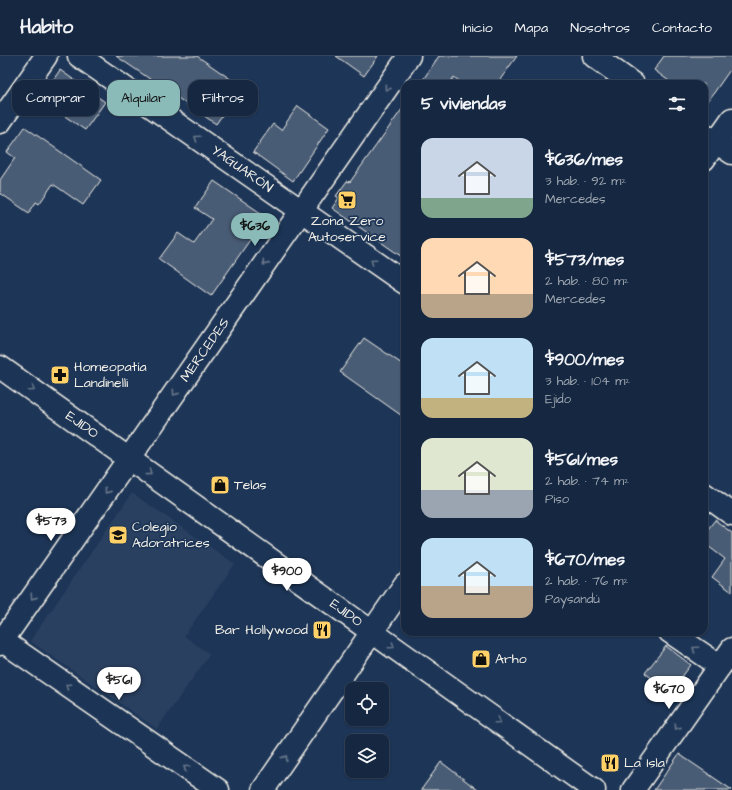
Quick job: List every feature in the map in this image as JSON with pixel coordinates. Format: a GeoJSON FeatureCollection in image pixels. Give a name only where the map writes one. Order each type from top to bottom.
{"type":"FeatureCollection","features":[{"type":"Feature","properties":{"kind":"street"},"geometry":{"type":"LineString","coordinates":[[0,122],[46,56]]}},
{"type":"Feature","properties":{"kind":"street","name":"YAGUARÓN"},"geometry":{"type":"LineString","coordinates":[[79,56],[401,280]]}},
{"type":"Feature","properties":{"kind":"street","name":"MERCEDES"},"geometry":{"type":"LineString","coordinates":[[1,641],[409,56]]}},
{"type":"Feature","properties":{"kind":"street"},"geometry":{"type":"LineString","coordinates":[[594,56],[627,80]]}},
{"type":"Feature","properties":{"kind":"street"},"geometry":{"type":"LineString","coordinates":[[714,147],[732,119]]}},
{"type":"Feature","properties":{"kind":"street","name":"EJIDO"},"geometry":{"type":"LineString","coordinates":[[0,366],[594,790]]}},
{"type":"Feature","properties":{"kind":"street"},"geometry":{"type":"LineString","coordinates":[[708,497],[732,514]]}},
{"type":"Feature","properties":{"kind":"street"},"geometry":{"type":"LineString","coordinates":[[263,790],[401,590]]}},
{"type":"Feature","properties":{"kind":"street"},"geometry":{"type":"LineString","coordinates":[[633,790],[726,658],[679,636]]}},
{"type":"Feature","properties":{"kind":"street"},"geometry":{"type":"LineString","coordinates":[[1,641],[218,790]]}},
{"type":"Feature","properties":{"kind":"shaded area"},"geometry":{"type":"Polygon","coordinates":[[[132,493],[235,564],[184,636],[210,654],[157,729],[30,641],[132,493]]]}},
{"type":"Feature","properties":{"kind":"building"},"geometry":{"type":"Polygon","coordinates":[[[116,56],[197,56],[232,80],[188,80],[188,105],[180,100],[180,80],[151,80],[116,56]]]}},
{"type":"Feature","properties":{"kind":"building"},"geometry":{"type":"Polygon","coordinates":[[[336,56],[378,56],[364,76],[336,56]]]}},
{"type":"Feature","properties":{"kind":"building"},"geometry":{"type":"Polygon","coordinates":[[[439,56],[517,56],[500,80],[458,80],[454,77],[452,80],[423,80],[439,56]]]}},
{"type":"Feature","properties":{"kind":"building"},"geometry":{"type":"Polygon","coordinates":[[[664,56],[732,56],[732,67],[708,101],[708,80],[668,80],[654,70],[664,56]]]}},
{"type":"Feature","properties":{"kind":"building"},"geometry":{"type":"Polygon","coordinates":[[[60,70],[74,80],[53,80],[60,70]]]}},
{"type":"Feature","properties":{"kind":"building"},"geometry":{"type":"Polygon","coordinates":[[[99,98],[105,102],[99,110],[99,98]]]}},
{"type":"Feature","properties":{"kind":"building"},"geometry":{"type":"Polygon","coordinates":[[[298,106],[329,128],[293,181],[253,152],[273,124],[281,130],[298,106]]]}},
{"type":"Feature","properties":{"kind":"building"},"geometry":{"type":"Polygon","coordinates":[[[401,111],[401,256],[332,208],[339,198],[336,196],[347,181],[350,182],[401,111]]]}},
{"type":"Feature","properties":{"kind":"building"},"geometry":{"type":"Polygon","coordinates":[[[65,116],[95,116],[85,130],[65,116]]]}},
{"type":"Feature","properties":{"kind":"building"},"geometry":{"type":"Polygon","coordinates":[[[204,116],[222,116],[216,124],[204,116]]]}},
{"type":"Feature","properties":{"kind":"building"},"geometry":{"type":"Polygon","coordinates":[[[25,127],[101,180],[83,205],[53,184],[39,204],[36,202],[29,213],[0,193],[0,180],[15,158],[7,152],[25,127]]]}},
{"type":"Feature","properties":{"kind":"building"},"geometry":{"type":"Polygon","coordinates":[[[214,181],[268,218],[256,235],[254,234],[211,296],[159,259],[178,233],[194,244],[212,219],[195,208],[214,181]]]}},
{"type":"Feature","properties":{"kind":"building"},"geometry":{"type":"Polygon","coordinates":[[[364,338],[401,363],[401,415],[340,372],[364,338]]]}},
{"type":"Feature","properties":{"kind":"building"},"geometry":{"type":"Polygon","coordinates":[[[715,520],[732,533],[732,592],[712,577],[725,559],[708,546],[708,529],[715,520]]]}},
{"type":"Feature","properties":{"kind":"building"},"geometry":{"type":"Polygon","coordinates":[[[666,646],[691,665],[670,692],[645,673],[666,646]]]}},
{"type":"Feature","properties":{"kind":"building"},"geometry":{"type":"Polygon","coordinates":[[[679,754],[732,790],[654,790],[679,754]]]}},
{"type":"Feature","properties":{"kind":"building"},"geometry":{"type":"Polygon","coordinates":[[[441,762],[478,790],[421,790],[441,762]]]}},
{"type":"Feature","properties":{"kind":"place","name":"Zona Zero Autoservice"},"geometry":{"type":"Point","coordinates":[347,200]}},
{"type":"Feature","properties":{"kind":"place","name":"Homeopatía Landinelli"},"geometry":{"type":"Point","coordinates":[60,375]}},
{"type":"Feature","properties":{"kind":"place","name":"Telas"},"geometry":{"type":"Point","coordinates":[220,485]}},
{"type":"Feature","properties":{"kind":"place","name":"Colegio Adoratrices"},"geometry":{"type":"Point","coordinates":[118,535]}},
{"type":"Feature","properties":{"kind":"place","name":"Bar Hollywood"},"geometry":{"type":"Point","coordinates":[322,630]}},
{"type":"Feature","properties":{"kind":"place","name":"Arho"},"geometry":{"type":"Point","coordinates":[481,659]}},
{"type":"Feature","properties":{"kind":"place","name":"La Isla"},"geometry":{"type":"Point","coordinates":[610,763]}}]}
